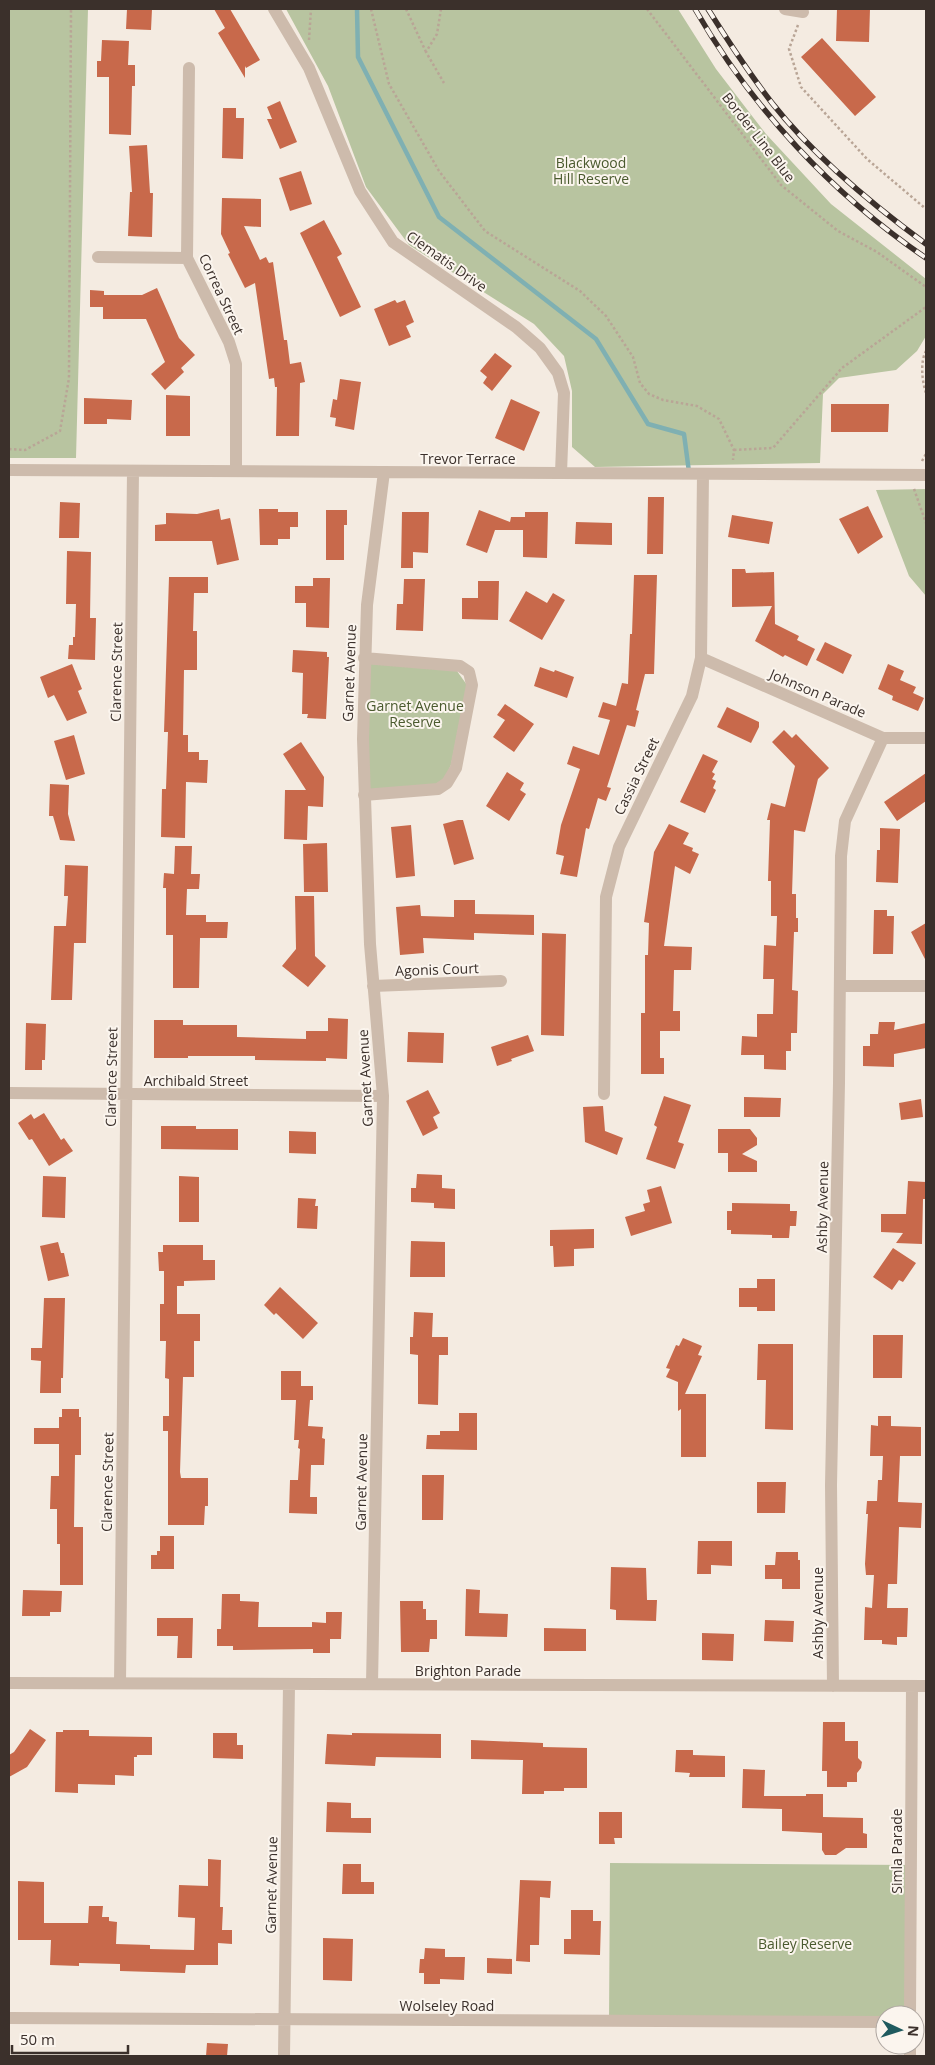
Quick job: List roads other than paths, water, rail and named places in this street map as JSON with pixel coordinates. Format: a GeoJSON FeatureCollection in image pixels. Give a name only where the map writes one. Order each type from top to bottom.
{"type":"FeatureCollection","features":[{"type":"Feature","properties":{"kind":"street","name":"Clematis Drive"},"geometry":{"type":"LineString","coordinates":[[274,9],[309,68],[360,191],[394,242],[516,326],[540,348],[558,373],[564,393],[561,473]]}},
{"type":"Feature","properties":{"kind":"street"},"geometry":{"type":"LineString","coordinates":[[785,9],[803,12]]}},
{"type":"Feature","properties":{"kind":"street","name":"Correa Street"},"geometry":{"type":"LineString","coordinates":[[188,68],[187,258],[229,342],[236,364],[236,471]]}},
{"type":"Feature","properties":{"kind":"street"},"geometry":{"type":"LineString","coordinates":[[98,257],[187,258]]}},
{"type":"Feature","properties":{"kind":"street","name":"Trevor Terrace"},"geometry":{"type":"LineString","coordinates":[[9,470],[926,475]]}},
{"type":"Feature","properties":{"kind":"street","name":"Clarence Street"},"geometry":{"type":"LineString","coordinates":[[120,1683],[133,471]]}},
{"type":"Feature","properties":{"kind":"street","name":"Garnet Avenue"},"geometry":{"type":"LineString","coordinates":[[372,1684],[383,1096],[373,986],[364,795],[364,658],[366,604],[384,472]]}},
{"type":"Feature","properties":{"kind":"street","name":"Cassia Street"},"geometry":{"type":"LineString","coordinates":[[604,1094],[606,896],[619,847],[692,696],[701,658],[703,474]]}},
{"type":"Feature","properties":{"kind":"street"},"geometry":{"type":"LineString","coordinates":[[364,658],[460,666],[469,672],[472,685],[456,768],[448,783],[438,789],[364,795]]}},
{"type":"Feature","properties":{"kind":"street","name":"Johnson Parade"},"geometry":{"type":"LineString","coordinates":[[701,658],[883,738],[926,738]]}},
{"type":"Feature","properties":{"kind":"street","name":"Ashby Avenue"},"geometry":{"type":"LineString","coordinates":[[833,1686],[831,1485],[841,856],[845,821],[883,738]]}},
{"type":"Feature","properties":{"kind":"street","name":"Agonis Court"},"geometry":{"type":"LineString","coordinates":[[373,986],[501,981]]}},
{"type":"Feature","properties":{"kind":"street"},"geometry":{"type":"LineString","coordinates":[[840,986],[926,986]]}},
{"type":"Feature","properties":{"kind":"street","name":"Archibald Street"},"geometry":{"type":"LineString","coordinates":[[9,1093],[383,1096]]}},
{"type":"Feature","properties":{"kind":"street","name":"Brighton Parade"},"geometry":{"type":"LineString","coordinates":[[9,1683],[926,1686]]}},
{"type":"Feature","properties":{"kind":"street","name":"Garnet Avenue"},"geometry":{"type":"LineString","coordinates":[[284,2056],[289,1684]]}},
{"type":"Feature","properties":{"kind":"street","name":"Simla Parade"},"geometry":{"type":"LineString","coordinates":[[910,2005],[912,1686]]}},
{"type":"Feature","properties":{"kind":"street","name":"Wolseley Road"},"geometry":{"type":"LineString","coordinates":[[9,2018],[875,2022]]}},
{"type":"Feature","properties":{"kind":"waterway"},"geometry":{"type":"LineString","coordinates":[[357,9],[358,57],[439,217],[596,339],[648,424],[684,434],[689,472]]}},
{"type":"Feature","properties":{"kind":"railway"},"geometry":{"type":"LineString","coordinates":[[695,9],[742,81],[797,147],[858,206],[926,258]]}},
{"type":"Feature","properties":{"kind":"railway"},"geometry":{"type":"LineString","coordinates":[[708,9],[763,92],[788,122],[844,178],[885,213],[926,244]]}},
{"type":"Feature","properties":{"kind":"park label","name":"Blackwood Hill Reserve"},"geometry":{"type":"Point","coordinates":[591,170]}},
{"type":"Feature","properties":{"kind":"park label","name":"Garnet Avenue Reserve"},"geometry":{"type":"Point","coordinates":[415,714]}},
{"type":"Feature","properties":{"kind":"park label","name":"Bailey Reserve"},"geometry":{"type":"Point","coordinates":[805,1943]}}]}
